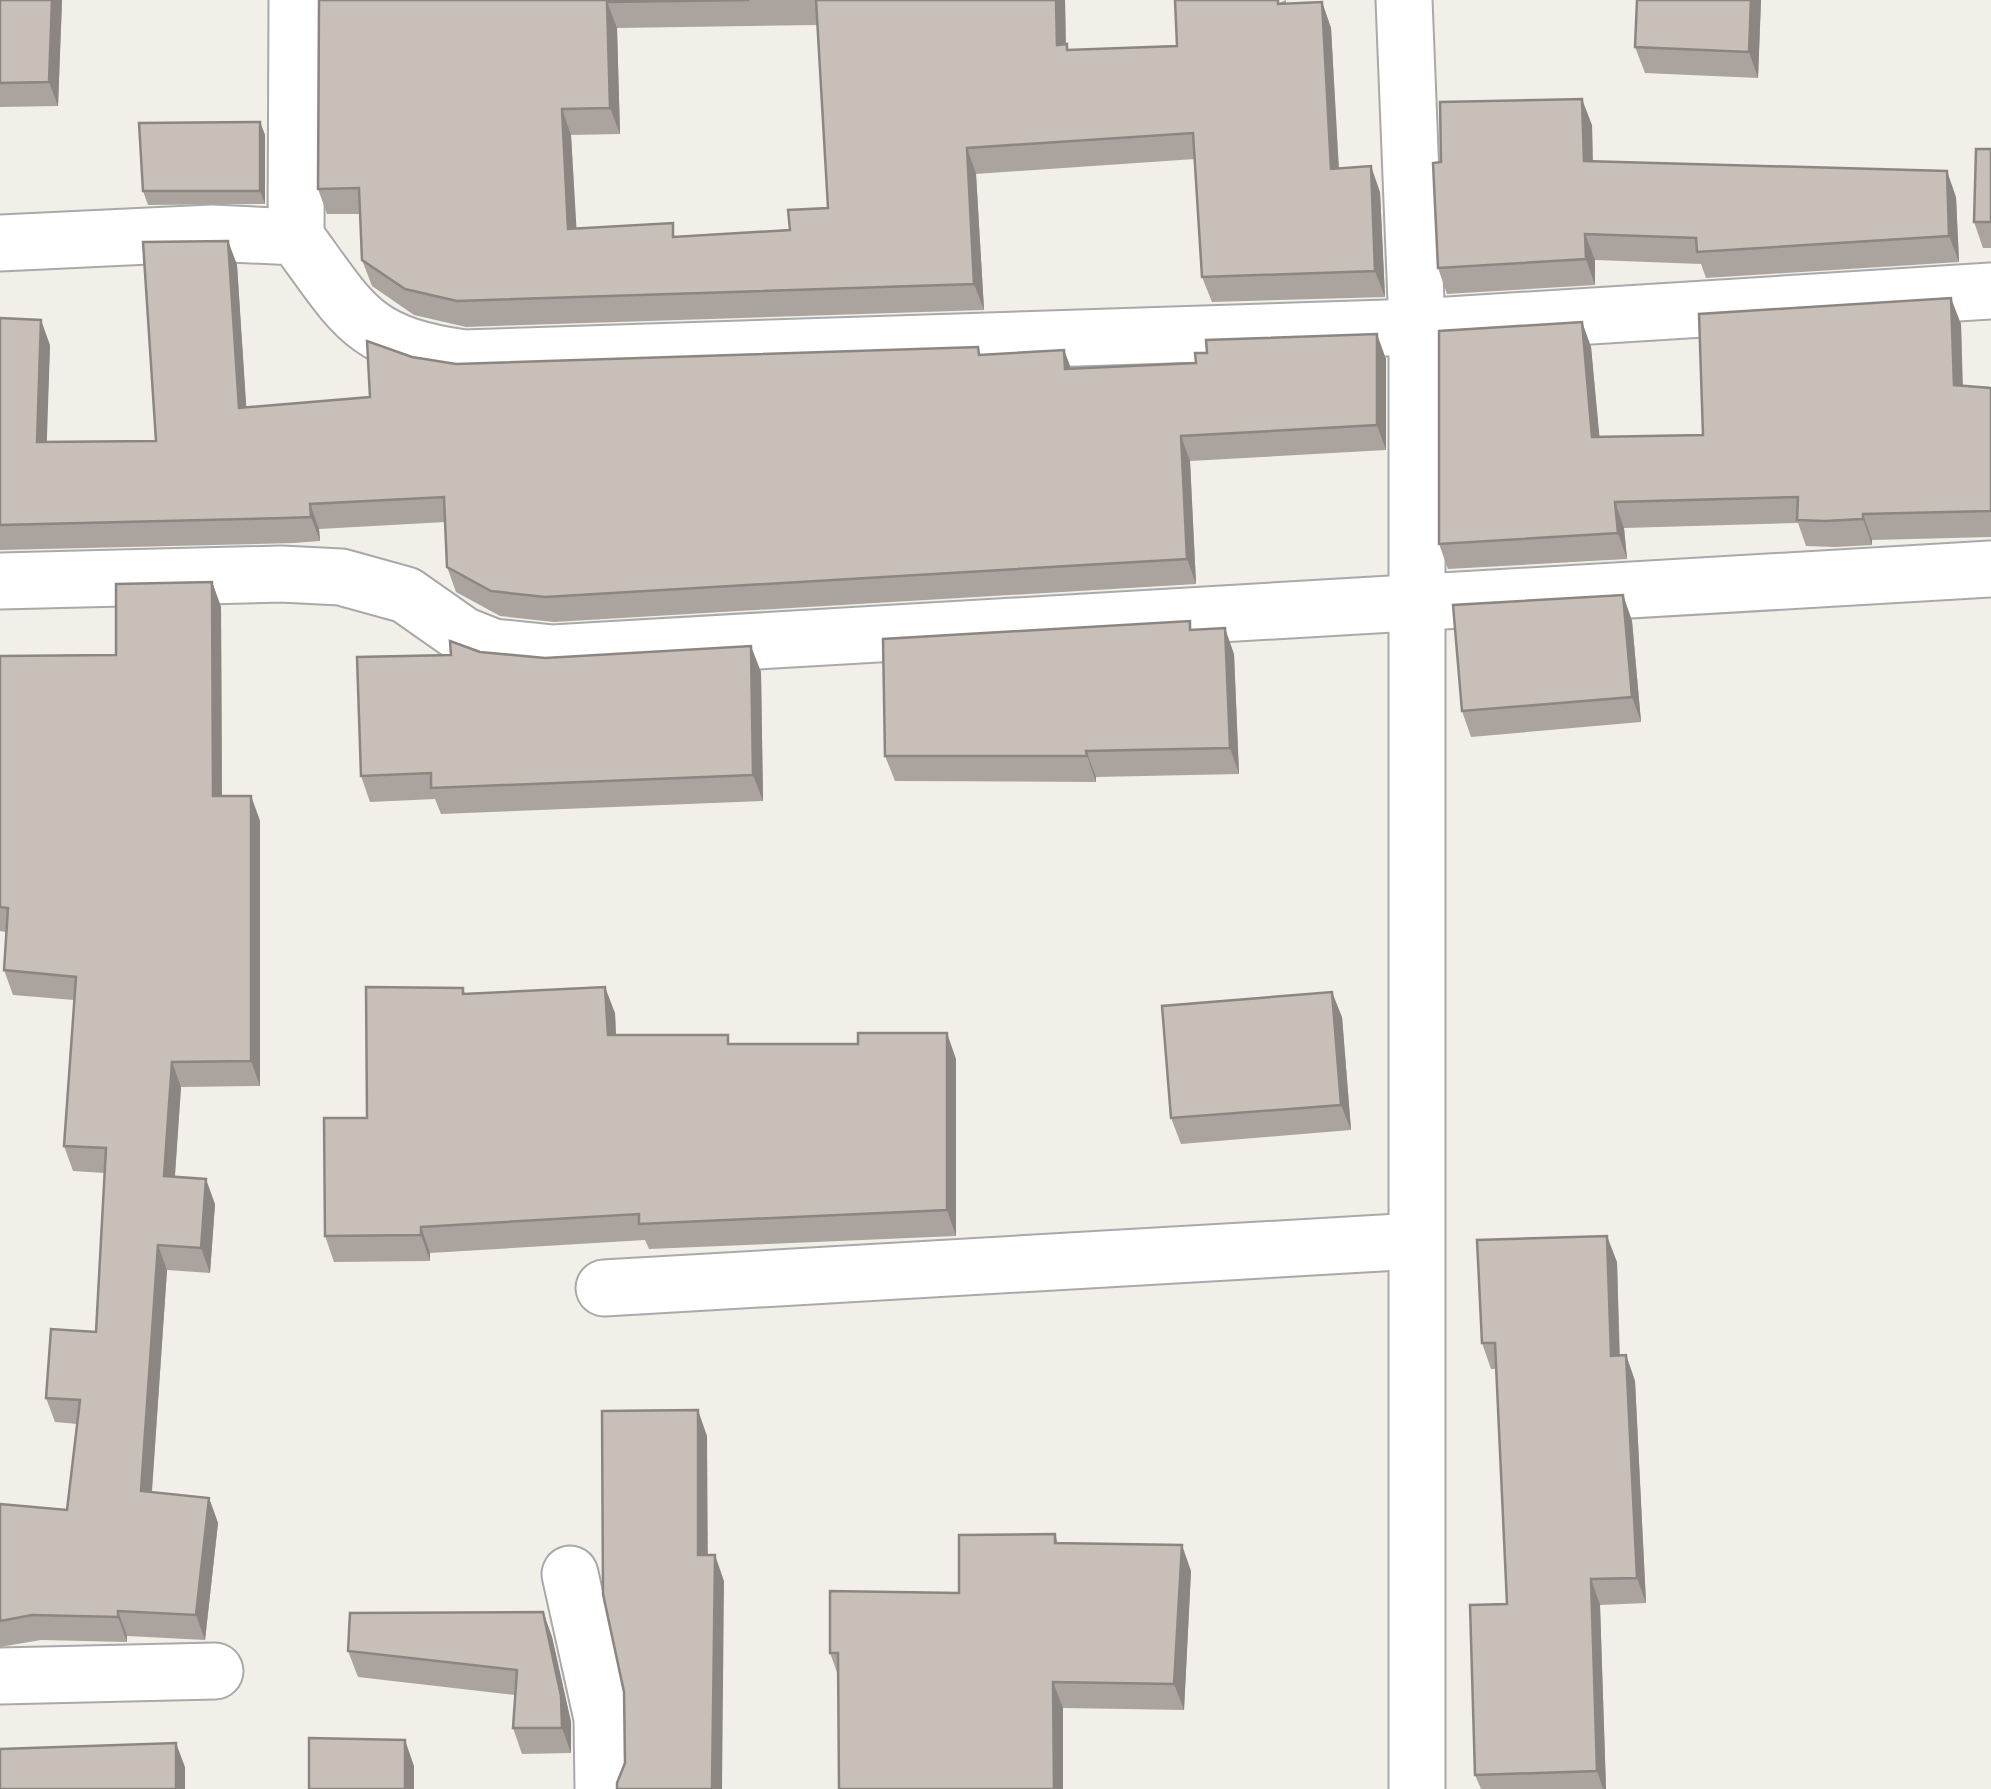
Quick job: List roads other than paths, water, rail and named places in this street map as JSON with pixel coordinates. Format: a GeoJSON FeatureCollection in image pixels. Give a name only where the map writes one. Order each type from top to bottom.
{"type":"FeatureCollection","features":[{"type":"Feature","properties":{"kind":"street"},"geometry":{"type":"LineString","coordinates":[[297,0],[296,237],[373,333],[414,351],[464,358],[1417,327],[1991,291]]}},
{"type":"Feature","properties":{"kind":"street"},"geometry":{"type":"LineString","coordinates":[[1404,0],[1417,327],[1417,1789]]}},
{"type":"Feature","properties":{"kind":"street"},"geometry":{"type":"LineString","coordinates":[[0,244],[212,233],[296,237]]}},
{"type":"Feature","properties":{"kind":"street"},"geometry":{"type":"LineString","coordinates":[[0,581],[281,574],[342,577],[406,595],[463,635],[493,647],[553,653],[1991,569]]}},
{"type":"Feature","properties":{"kind":"street"},"geometry":{"type":"LineString","coordinates":[[604,1288],[1416,1241]]}},
{"type":"Feature","properties":{"kind":"street"},"geometry":{"type":"LineString","coordinates":[[570,1574],[602,1718],[603,1789]]}},
{"type":"Feature","properties":{"kind":"street"},"geometry":{"type":"LineString","coordinates":[[0,1676],[215,1671]]}}]}
